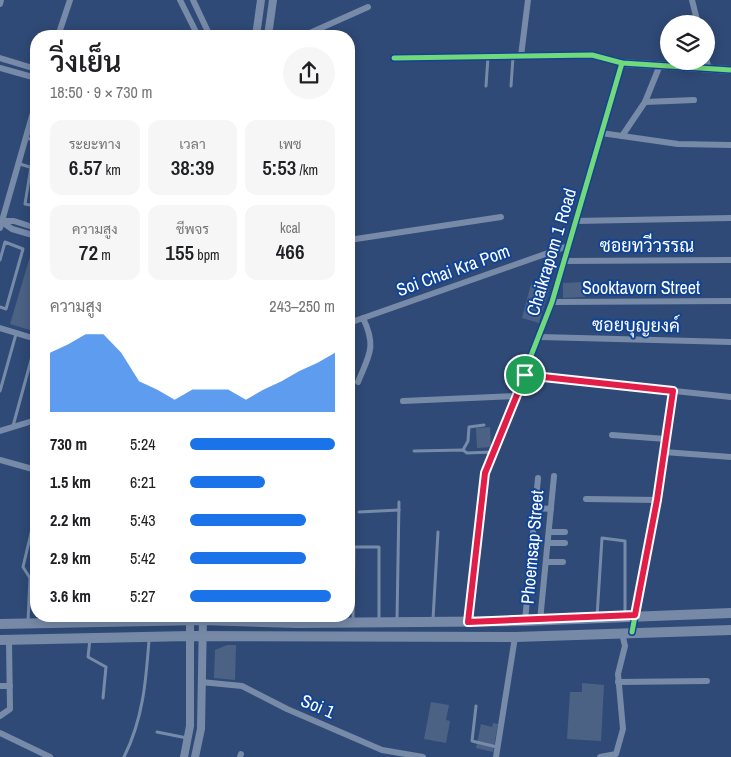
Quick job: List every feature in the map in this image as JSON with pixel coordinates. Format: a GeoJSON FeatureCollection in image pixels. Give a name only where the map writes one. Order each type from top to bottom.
{"type":"FeatureCollection","features":[{"type":"Feature","properties":{"kind":"main road"},"geometry":{"type":"LineString","coordinates":[[335,622],[540,621],[731,613]]}},
{"type":"Feature","properties":{"kind":"main road"},"geometry":{"type":"LineString","coordinates":[[0,624],[82,622]]}},
{"type":"Feature","properties":{"kind":"main road"},"geometry":{"type":"LineString","coordinates":[[5,640],[149,636],[515,637],[731,630]]}},
{"type":"Feature","properties":{"kind":"street"},"geometry":{"type":"LineString","coordinates":[[0,4],[1,0]]}},
{"type":"Feature","properties":{"kind":"street"},"geometry":{"type":"LineString","coordinates":[[60,30],[70,0]]}},
{"type":"Feature","properties":{"kind":"street"},"geometry":{"type":"LineString","coordinates":[[180,0],[195,30]]}},
{"type":"Feature","properties":{"kind":"street"},"geometry":{"type":"LineString","coordinates":[[194,0],[207,30]]}},
{"type":"Feature","properties":{"kind":"street"},"geometry":{"type":"LineString","coordinates":[[257,30],[261,0]]}},
{"type":"Feature","properties":{"kind":"street"},"geometry":{"type":"LineString","coordinates":[[269,30],[273,0]]}},
{"type":"Feature","properties":{"kind":"street"},"geometry":{"type":"LineString","coordinates":[[521,56],[528,0]]}},
{"type":"Feature","properties":{"kind":"street"},"geometry":{"type":"LineString","coordinates":[[692,0],[696,15]]}},
{"type":"Feature","properties":{"kind":"street"},"geometry":{"type":"LineString","coordinates":[[316,30],[368,7]]}},
{"type":"Feature","properties":{"kind":"street"},"geometry":{"type":"LineString","coordinates":[[394,58],[592,55],[622,63],[660,65],[645,102],[622,136]]}},
{"type":"Feature","properties":{"kind":"street"},"geometry":{"type":"LineString","coordinates":[[0,58],[30,67]]}},
{"type":"Feature","properties":{"kind":"street","name":"Chaikrapom 1 Road"},"geometry":{"type":"LineString","coordinates":[[468,622],[485,473],[540,337],[552,302],[622,63]]}},
{"type":"Feature","properties":{"kind":"street"},"geometry":{"type":"LineString","coordinates":[[0,68],[30,77]]}},
{"type":"Feature","properties":{"kind":"street"},"geometry":{"type":"LineString","coordinates":[[715,69],[731,70]]}},
{"type":"Feature","properties":{"kind":"street"},"geometry":{"type":"LineString","coordinates":[[645,102],[694,100]]}},
{"type":"Feature","properties":{"kind":"street"},"geometry":{"type":"LineString","coordinates":[[1,223],[30,126]]}},
{"type":"Feature","properties":{"kind":"street"},"geometry":{"type":"LineString","coordinates":[[601,134],[678,144],[731,145]]}},
{"type":"Feature","properties":{"kind":"street"},"geometry":{"type":"LineString","coordinates":[[355,239],[501,217]]}},
{"type":"Feature","properties":{"kind":"street"},"geometry":{"type":"LineString","coordinates":[[575,221],[731,218]]}},
{"type":"Feature","properties":{"kind":"street"},"geometry":{"type":"LineString","coordinates":[[1,223],[14,221],[30,226]]}},
{"type":"Feature","properties":{"kind":"street"},"geometry":{"type":"LineString","coordinates":[[1,223],[12,229],[30,234]]}},
{"type":"Feature","properties":{"kind":"street","name":"Soi Chai Kra Pom"},"geometry":{"type":"LineString","coordinates":[[355,321],[568,246]]}},
{"type":"Feature","properties":{"kind":"street","name":"ซอยทวีวรรณ"},"geometry":{"type":"LineString","coordinates":[[563,261],[731,260]]}},
{"type":"Feature","properties":{"kind":"street","name":"Sooktavorn Street"},"geometry":{"type":"LineString","coordinates":[[552,302],[731,301]]}},
{"type":"Feature","properties":{"kind":"street"},"geometry":{"type":"LineString","coordinates":[[358,382],[371,354],[370,332],[363,318]]}},
{"type":"Feature","properties":{"kind":"street"},"geometry":{"type":"LineString","coordinates":[[0,328],[30,339]]}},
{"type":"Feature","properties":{"kind":"street","name":"ซอยบุญยงค์"},"geometry":{"type":"LineString","coordinates":[[540,337],[731,342]]}},
{"type":"Feature","properties":{"kind":"street"},"geometry":{"type":"LineString","coordinates":[[525,375],[731,397]]}},
{"type":"Feature","properties":{"kind":"street"},"geometry":{"type":"LineString","coordinates":[[600,757],[616,756],[623,729],[618,674],[657,500],[673,391]]}},
{"type":"Feature","properties":{"kind":"street"},"geometry":{"type":"LineString","coordinates":[[403,401],[516,396]]}},
{"type":"Feature","properties":{"kind":"street"},"geometry":{"type":"LineString","coordinates":[[0,432],[30,422]]}},
{"type":"Feature","properties":{"kind":"street"},"geometry":{"type":"LineString","coordinates":[[612,435],[666,439]]}},
{"type":"Feature","properties":{"kind":"street"},"geometry":{"type":"LineString","coordinates":[[664,452],[731,457]]}},
{"type":"Feature","properties":{"kind":"street"},"geometry":{"type":"LineString","coordinates":[[0,460],[30,468]]}},
{"type":"Feature","properties":{"kind":"street","name":"Phoemsap Street"},"geometry":{"type":"LineString","coordinates":[[540,621],[554,476]]}},
{"type":"Feature","properties":{"kind":"street"},"geometry":{"type":"LineString","coordinates":[[525,621],[538,478]]}},
{"type":"Feature","properties":{"kind":"street"},"geometry":{"type":"LineString","coordinates":[[586,499],[657,500]]}},
{"type":"Feature","properties":{"kind":"street"},"geometry":{"type":"LineString","coordinates":[[536,508],[551,509]]}},
{"type":"Feature","properties":{"kind":"street"},"geometry":{"type":"LineString","coordinates":[[549,532],[565,532]]}},
{"type":"Feature","properties":{"kind":"street"},"geometry":{"type":"LineString","coordinates":[[548,543],[565,543]]}},
{"type":"Feature","properties":{"kind":"street"},"geometry":{"type":"LineString","coordinates":[[546,562],[562,562]]}},
{"type":"Feature","properties":{"kind":"street"},"geometry":{"type":"LineString","coordinates":[[184,757],[188,738],[190,622]]}},
{"type":"Feature","properties":{"kind":"street"},"geometry":{"type":"LineString","coordinates":[[195,757],[200,729],[203,622]]}},
{"type":"Feature","properties":{"kind":"street"},"geometry":{"type":"LineString","coordinates":[[496,757],[515,637]]}},
{"type":"Feature","properties":{"kind":"street"},"geometry":{"type":"LineString","coordinates":[[0,716],[10,709],[10,686],[5,640]]}},
{"type":"Feature","properties":{"kind":"street"},"geometry":{"type":"LineString","coordinates":[[618,682],[707,681]]}},
{"type":"Feature","properties":{"kind":"street","name":"Soi 1"},"geometry":{"type":"LineString","coordinates":[[201,682],[242,686],[287,709],[382,750],[399,755],[423,757]]}},
{"type":"Feature","properties":{"kind":"street"},"geometry":{"type":"LineString","coordinates":[[0,686],[10,686]]}},
{"type":"Feature","properties":{"kind":"street"},"geometry":{"type":"LineString","coordinates":[[0,733],[50,757]]}},
{"type":"Feature","properties":{"kind":"lane"},"geometry":{"type":"LineString","coordinates":[[511,86],[513,56]]}},
{"type":"Feature","properties":{"kind":"lane"},"geometry":{"type":"LineString","coordinates":[[486,86],[488,57]]}},
{"type":"Feature","properties":{"kind":"lane"},"geometry":{"type":"LineString","coordinates":[[20,164],[30,167]]}},
{"type":"Feature","properties":{"kind":"lane"},"geometry":{"type":"LineString","coordinates":[[30,173],[25,204],[30,205]]}},
{"type":"Feature","properties":{"kind":"lane"},"geometry":{"type":"LineString","coordinates":[[0,260],[5,242],[23,249],[6,309],[0,307]]}},
{"type":"Feature","properties":{"kind":"lane"},"geometry":{"type":"LineString","coordinates":[[0,391],[16,333]]}},
{"type":"Feature","properties":{"kind":"lane"},"geometry":{"type":"LineString","coordinates":[[13,428],[30,364]]}},
{"type":"Feature","properties":{"kind":"lane"},"geometry":{"type":"LineString","coordinates":[[464,450],[468,442],[469,427],[484,425]]}},
{"type":"Feature","properties":{"kind":"lane"},"geometry":{"type":"LineString","coordinates":[[414,451],[464,450],[467,453],[494,452]]}},
{"type":"Feature","properties":{"kind":"lane"},"geometry":{"type":"LineString","coordinates":[[397,623],[399,502]]}},
{"type":"Feature","properties":{"kind":"lane"},"geometry":{"type":"LineString","coordinates":[[359,512],[399,510]]}},
{"type":"Feature","properties":{"kind":"lane"},"geometry":{"type":"LineString","coordinates":[[433,622],[438,532]]}},
{"type":"Feature","properties":{"kind":"lane"},"geometry":{"type":"LineString","coordinates":[[28,624],[30,578],[23,567],[30,537]]}},
{"type":"Feature","properties":{"kind":"lane"},"geometry":{"type":"LineString","coordinates":[[596,618],[602,538],[624,541],[630,616]]}},
{"type":"Feature","properties":{"kind":"lane"},"geometry":{"type":"LineString","coordinates":[[355,547],[379,547],[379,623]]}},
{"type":"Feature","properties":{"kind":"lane"},"geometry":{"type":"LineString","coordinates":[[124,756],[134,736],[143,704],[149,636]]}},
{"type":"Feature","properties":{"kind":"lane"},"geometry":{"type":"LineString","coordinates":[[90,638],[88,657],[106,667],[103,698]]}},
{"type":"Feature","properties":{"kind":"lane"},"geometry":{"type":"LineString","coordinates":[[476,706],[472,741],[498,747]]}},
{"type":"Feature","properties":{"kind":"lane"},"geometry":{"type":"LineString","coordinates":[[157,732],[188,738]]}},
{"type":"Feature","properties":{"kind":"building"},"geometry":{"type":"Polygon","coordinates":[[[30,257],[30,330],[10,324],[30,257]]]}},
{"type":"Feature","properties":{"kind":"building"},"geometry":{"type":"Polygon","coordinates":[[[584,282],[585,297],[563,298],[563,283],[584,282]]]}},
{"type":"Feature","properties":{"kind":"building"},"geometry":{"type":"Polygon","coordinates":[[[531,284],[549,289],[539,323],[522,318],[531,284]]]}},
{"type":"Feature","properties":{"kind":"building"},"geometry":{"type":"Polygon","coordinates":[[[490,427],[491,447],[477,448],[476,428],[490,427]]]}},
{"type":"Feature","properties":{"kind":"building"},"geometry":{"type":"Polygon","coordinates":[[[227,645],[236,645],[235,680],[214,678],[215,650],[227,645]]]}},
{"type":"Feature","properties":{"kind":"building"},"geometry":{"type":"Polygon","coordinates":[[[582,683],[604,685],[601,741],[567,739],[570,692],[582,692],[582,683]]]}},
{"type":"Feature","properties":{"kind":"building"},"geometry":{"type":"Polygon","coordinates":[[[431,702],[449,705],[446,720],[450,721],[446,743],[424,739],[431,702]]]}},
{"type":"Feature","properties":{"kind":"building"},"geometry":{"type":"Polygon","coordinates":[[[493,723],[498,724],[493,752],[476,748],[481,724],[492,727],[493,723]]]}},
{"type":"Feature","properties":{"kind":"cycle path"},"geometry":{"type":"LineString","coordinates":[[394,58],[592,55],[622,63],[731,70]]}},
{"type":"Feature","properties":{"kind":"cycle path"},"geometry":{"type":"LineString","coordinates":[[468,622],[485,473],[552,302],[622,63]]}},
{"type":"Feature","properties":{"kind":"cycle path"},"geometry":{"type":"LineString","coordinates":[[632,632],[657,500],[673,391]]}},
{"type":"Feature","properties":{"kind":"route"},"geometry":{"type":"LineString","coordinates":[[525,375],[673,391],[657,500],[635,615],[468,622],[485,473],[525,375]]}}]}
